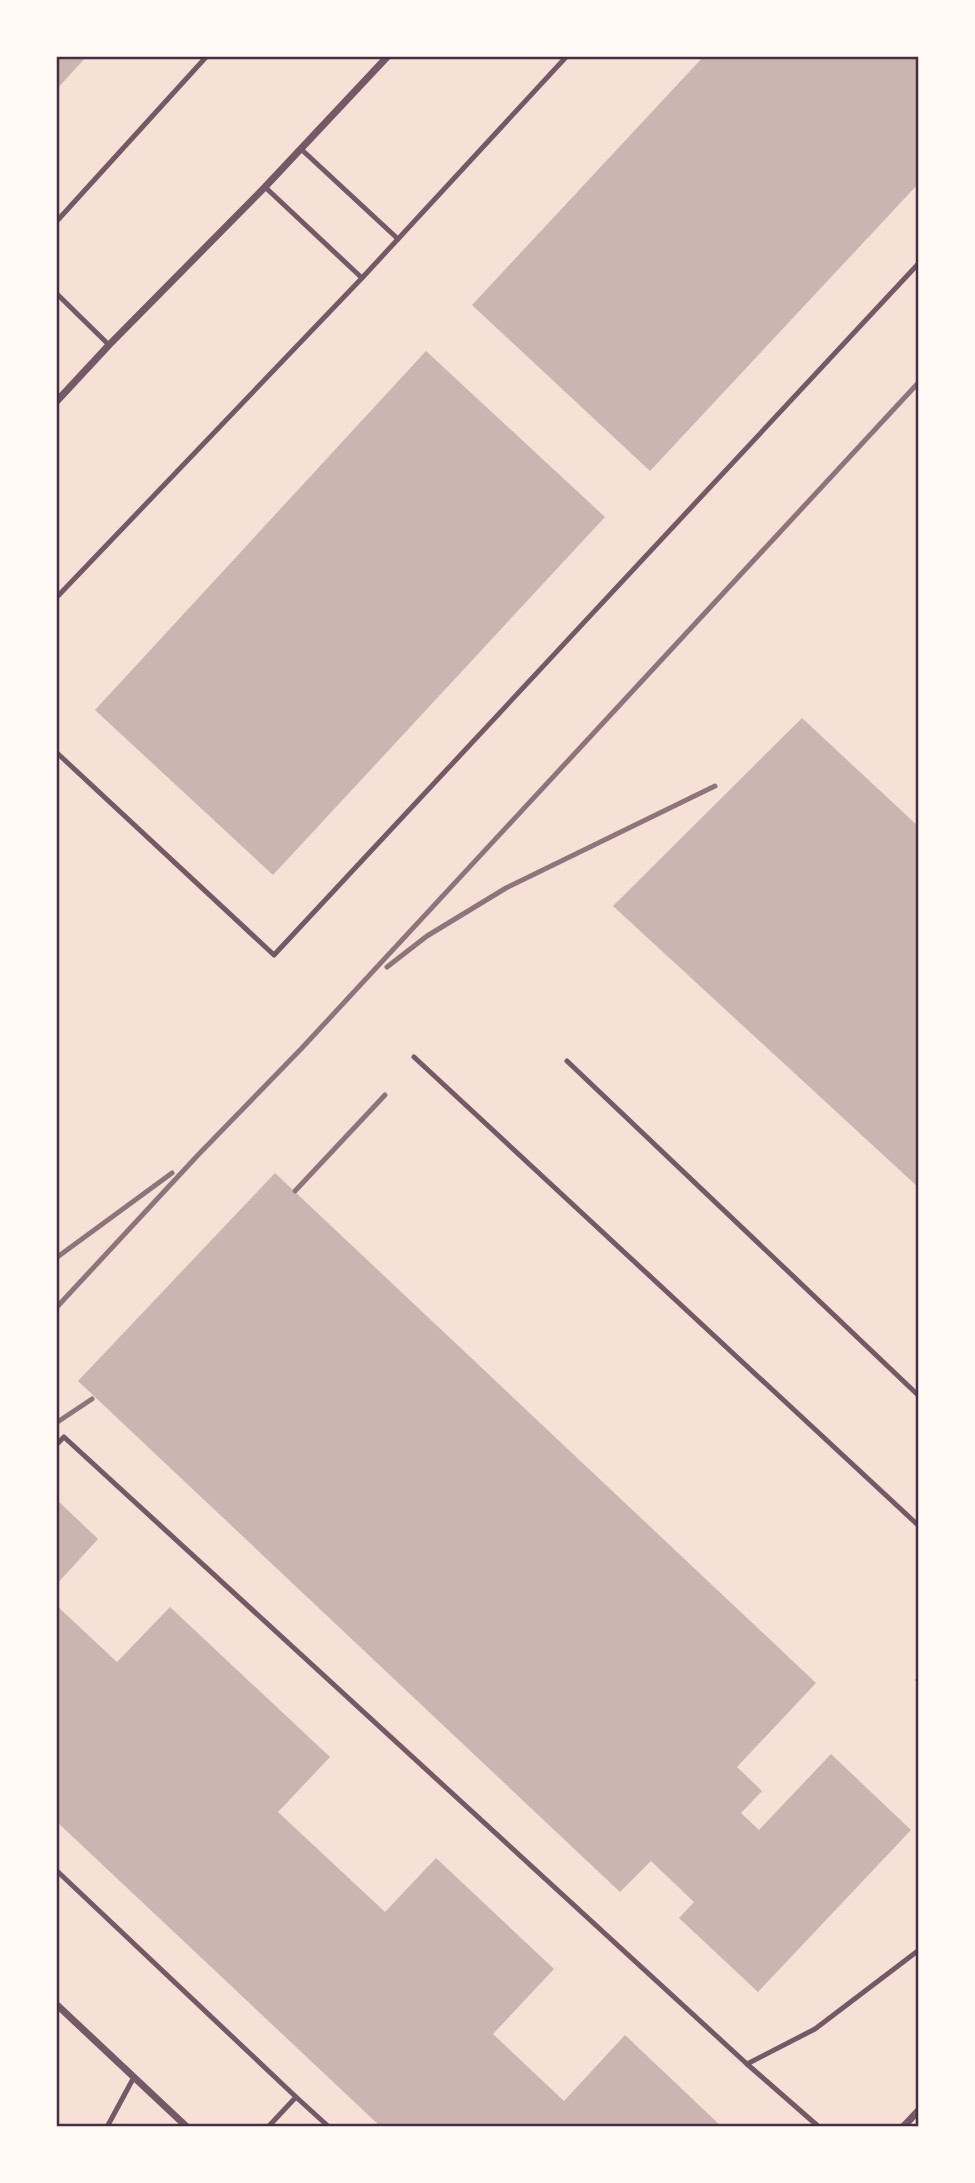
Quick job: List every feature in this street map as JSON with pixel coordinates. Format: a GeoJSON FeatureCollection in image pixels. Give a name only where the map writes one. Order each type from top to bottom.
{"type":"FeatureCollection","features":[{"type":"Feature","properties":{"kind":"street"},"geometry":{"type":"LineString","coordinates":[[56,402],[388,56]]}},
{"type":"Feature","properties":{"kind":"street"},"geometry":{"type":"LineString","coordinates":[[56,2004],[187,2127]]}},
{"type":"Feature","properties":{"kind":"street"},"geometry":{"type":"LineString","coordinates":[[903,2127],[919,2110]]}},
{"type":"Feature","properties":{"kind":"lane"},"geometry":{"type":"LineString","coordinates":[[56,222],[207,56]]}},
{"type":"Feature","properties":{"kind":"lane"},"geometry":{"type":"LineString","coordinates":[[56,598],[362,278],[567,56]]}},
{"type":"Feature","properties":{"kind":"lane"},"geometry":{"type":"LineString","coordinates":[[301,149],[398,239]]}},
{"type":"Feature","properties":{"kind":"lane"},"geometry":{"type":"LineString","coordinates":[[265,187],[362,278]]}},
{"type":"Feature","properties":{"kind":"lane"},"geometry":{"type":"LineString","coordinates":[[56,751],[274,955],[919,264]]}},
{"type":"Feature","properties":{"kind":"lane"},"geometry":{"type":"LineString","coordinates":[[56,293],[109,345]]}},
{"type":"Feature","properties":{"kind":"lane"},"geometry":{"type":"LineString","coordinates":[[414,1057],[919,1526]]}},
{"type":"Feature","properties":{"kind":"lane"},"geometry":{"type":"LineString","coordinates":[[567,1061],[919,1396]]}},
{"type":"Feature","properties":{"kind":"lane"},"geometry":{"type":"LineString","coordinates":[[56,1445],[64,1437],[819,2127]]}},
{"type":"Feature","properties":{"kind":"lane"},"geometry":{"type":"LineString","coordinates":[[56,1870],[329,2127]]}},
{"type":"Feature","properties":{"kind":"lane"},"geometry":{"type":"LineString","coordinates":[[747,2064],[815,2029],[919,1950]]}},
{"type":"Feature","properties":{"kind":"lane"},"geometry":{"type":"LineString","coordinates":[[107,2127],[134,2077]]}},
{"type":"Feature","properties":{"kind":"lane"},"geometry":{"type":"LineString","coordinates":[[268,2127],[296,2097]]}},
{"type":"Feature","properties":{"kind":"building"},"geometry":{"type":"Polygon","coordinates":[[[56,56],[87,56],[56,90],[56,56]]]}},
{"type":"Feature","properties":{"kind":"building"},"geometry":{"type":"Polygon","coordinates":[[[704,56],[919,56],[919,183],[650,471],[472,305],[704,56]]]}},
{"type":"Feature","properties":{"kind":"building"},"geometry":{"type":"Polygon","coordinates":[[[426,351],[605,517],[273,875],[95,710],[426,351]]]}},
{"type":"Feature","properties":{"kind":"building"},"geometry":{"type":"Polygon","coordinates":[[[802,718],[919,827],[919,1188],[613,906],[802,718]]]}},
{"type":"Feature","properties":{"kind":"building"},"geometry":{"type":"Polygon","coordinates":[[[275,1173],[816,1683],[737,1767],[762,1791],[741,1813],[759,1830],[831,1754],[911,1830],[758,1992],[679,1918],[694,1902],[651,1861],[620,1892],[78,1381],[275,1173]]]}},
{"type":"Feature","properties":{"kind":"building"},"geometry":{"type":"Polygon","coordinates":[[[56,1499],[98,1539],[56,1585],[56,1499]]]}},
{"type":"Feature","properties":{"kind":"building"},"geometry":{"type":"Polygon","coordinates":[[[56,1605],[117,1662],[170,1607],[330,1757],[278,1812],[385,1912],[436,1858],[554,1969],[493,2034],[564,2101],[625,2035],[722,2127],[381,2127],[56,1821],[56,1605]]]}},
{"type":"Feature","properties":{"kind":"railway"},"geometry":{"type":"LineString","coordinates":[[56,1308],[301,1049],[919,382]]}},
{"type":"Feature","properties":{"kind":"railway"},"geometry":{"type":"LineString","coordinates":[[387,967],[427,936],[506,888],[715,786]]}},
{"type":"Feature","properties":{"kind":"railway"},"geometry":{"type":"LineString","coordinates":[[295,1191],[385,1095]]}},
{"type":"Feature","properties":{"kind":"railway"},"geometry":{"type":"LineString","coordinates":[[56,1258],[172,1173]]}},
{"type":"Feature","properties":{"kind":"railway"},"geometry":{"type":"LineString","coordinates":[[56,1423],[92,1399]]}}]}
